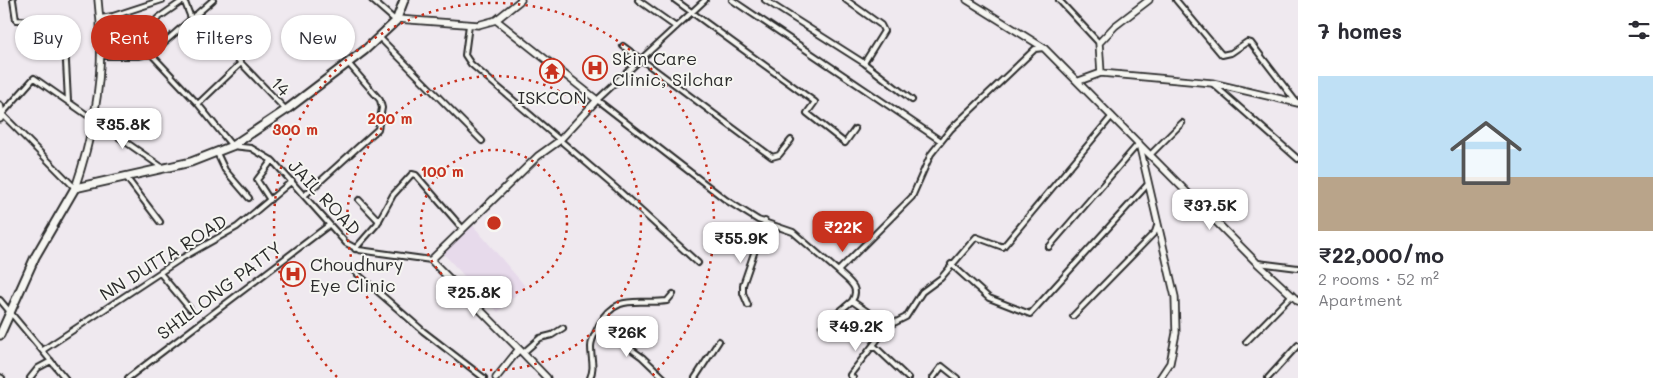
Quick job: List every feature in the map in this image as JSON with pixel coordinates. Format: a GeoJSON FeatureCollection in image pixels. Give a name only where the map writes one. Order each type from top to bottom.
{"type":"FeatureCollection","features":[{"type":"Feature","properties":{"kind":"highway"},"geometry":{"type":"LineString","coordinates":[[0,335],[35,257],[75,188],[217,154],[232,146],[286,110],[379,37],[396,20],[404,0]]}},
{"type":"Feature","properties":{"kind":"main road"},"geometry":{"type":"LineString","coordinates":[[98,0],[100,15]]}},
{"type":"Feature","properties":{"kind":"main road"},"geometry":{"type":"LineString","coordinates":[[396,20],[469,25],[496,20],[521,0]]}},
{"type":"Feature","properties":{"kind":"main road"},"geometry":{"type":"LineString","coordinates":[[1101,73],[1099,43],[1115,26],[1149,0]]}},
{"type":"Feature","properties":{"kind":"main road"},"geometry":{"type":"LineString","coordinates":[[970,1],[1044,48],[1079,81],[1256,262],[1298,301]]}},
{"type":"Feature","properties":{"kind":"main road"},"geometry":{"type":"LineString","coordinates":[[496,20],[598,100],[559,141],[538,156],[431,260],[547,378]]}},
{"type":"Feature","properties":{"kind":"main road"},"geometry":{"type":"LineString","coordinates":[[75,188],[86,154],[94,118],[101,60]]}},
{"type":"Feature","properties":{"kind":"main road"},"geometry":{"type":"LineString","coordinates":[[1079,81],[1101,73],[1212,83],[1298,103]]}},
{"type":"Feature","properties":{"kind":"main road"},"geometry":{"type":"LineString","coordinates":[[0,105],[1,116]]}},
{"type":"Feature","properties":{"kind":"main road"},"geometry":{"type":"LineString","coordinates":[[1139,143],[1175,297],[1176,333],[1170,363],[1160,378]]}},
{"type":"Feature","properties":{"kind":"main road"},"geometry":{"type":"LineString","coordinates":[[496,378],[521,351]]}},
{"type":"Feature","properties":{"kind":"street"},"geometry":{"type":"LineString","coordinates":[[13,0],[14,19],[17,21],[58,21],[64,24],[68,100]]}},
{"type":"Feature","properties":{"kind":"street"},"geometry":{"type":"LineString","coordinates":[[116,15],[162,0]]}},
{"type":"Feature","properties":{"kind":"street"},"geometry":{"type":"LineString","coordinates":[[162,15],[184,0],[192,15]]}},
{"type":"Feature","properties":{"kind":"street"},"geometry":{"type":"LineString","coordinates":[[194,15],[213,0]]}},
{"type":"Feature","properties":{"kind":"street"},"geometry":{"type":"LineString","coordinates":[[372,0],[396,20]]}},
{"type":"Feature","properties":{"kind":"street"},"geometry":{"type":"LineString","coordinates":[[638,0],[676,27]]}},
{"type":"Feature","properties":{"kind":"street"},"geometry":{"type":"LineString","coordinates":[[675,0],[815,102],[807,114],[845,143],[855,130]]}},
{"type":"Feature","properties":{"kind":"street"},"geometry":{"type":"LineString","coordinates":[[704,0],[598,100],[726,200],[758,220],[793,232],[856,289],[856,294],[852,301],[822,326]]}},
{"type":"Feature","properties":{"kind":"street"},"geometry":{"type":"LineString","coordinates":[[732,0],[941,141]]}},
{"type":"Feature","properties":{"kind":"street"},"geometry":{"type":"LineString","coordinates":[[765,0],[864,63],[912,100]]}},
{"type":"Feature","properties":{"kind":"street"},"geometry":{"type":"LineString","coordinates":[[846,0],[881,25],[884,31],[864,63]]}},
{"type":"Feature","properties":{"kind":"street"},"geometry":{"type":"LineString","coordinates":[[1060,0],[1099,43]]}},
{"type":"Feature","properties":{"kind":"street"},"geometry":{"type":"LineString","coordinates":[[1176,0],[1222,55],[1231,53],[1246,42],[1251,43],[1298,103]]}},
{"type":"Feature","properties":{"kind":"street"},"geometry":{"type":"LineString","coordinates":[[469,25],[465,55],[468,60],[559,141],[631,201],[698,263]]}},
{"type":"Feature","properties":{"kind":"street"},"geometry":{"type":"LineString","coordinates":[[168,39],[178,30]]}},
{"type":"Feature","properties":{"kind":"street"},"geometry":{"type":"LineString","coordinates":[[379,37],[482,140]]}},
{"type":"Feature","properties":{"kind":"street"},"geometry":{"type":"LineString","coordinates":[[623,46],[772,157],[780,155],[791,140]]}},
{"type":"Feature","properties":{"kind":"street"},"geometry":{"type":"LineString","coordinates":[[838,271],[912,197],[925,165],[941,141],[1035,49],[1044,48]]}},
{"type":"Feature","properties":{"kind":"street"},"geometry":{"type":"LineString","coordinates":[[157,60],[198,104],[232,146]]}},
{"type":"Feature","properties":{"kind":"street","name":"14"},"geometry":{"type":"LineString","coordinates":[[238,60],[286,110]]}},
{"type":"Feature","properties":{"kind":"street"},"geometry":{"type":"LineString","coordinates":[[198,104],[241,63]]}},
{"type":"Feature","properties":{"kind":"street"},"geometry":{"type":"LineString","coordinates":[[305,195],[362,146],[379,127],[382,108],[380,100],[348,63]]}},
{"type":"Feature","properties":{"kind":"street"},"geometry":{"type":"LineString","coordinates":[[75,188],[1,116],[34,78],[94,118],[163,168]]}},
{"type":"Feature","properties":{"kind":"street"},"geometry":{"type":"LineString","coordinates":[[1212,83],[1298,159]]}},
{"type":"Feature","properties":{"kind":"street"},"geometry":{"type":"LineString","coordinates":[[850,377],[888,326],[906,317],[922,292],[941,278],[976,237],[1003,247],[1112,116]]}},
{"type":"Feature","properties":{"kind":"street"},"geometry":{"type":"LineString","coordinates":[[1150,155],[1182,122]]}},
{"type":"Feature","properties":{"kind":"street"},"geometry":{"type":"LineString","coordinates":[[1049,247],[1139,143]]}},
{"type":"Feature","properties":{"kind":"street","name":"JAIL ROAD"},"geometry":{"type":"LineString","coordinates":[[232,146],[251,148],[272,160],[305,195],[329,225],[346,243],[355,249],[431,260]]}},
{"type":"Feature","properties":{"kind":"street"},"geometry":{"type":"LineString","coordinates":[[217,154],[225,170],[249,198]]}},
{"type":"Feature","properties":{"kind":"street"},"geometry":{"type":"LineString","coordinates":[[270,200],[257,180],[272,160]]}},
{"type":"Feature","properties":{"kind":"street"},"geometry":{"type":"LineString","coordinates":[[355,249],[379,221],[393,196],[414,174],[464,229]]}},
{"type":"Feature","properties":{"kind":"street"},"geometry":{"type":"LineString","coordinates":[[125,175],[160,222]]}},
{"type":"Feature","properties":{"kind":"street","name":"NN DUTTA ROAD"},"geometry":{"type":"LineString","coordinates":[[43,350],[160,272],[232,230],[292,181]]}},
{"type":"Feature","properties":{"kind":"street"},"geometry":{"type":"LineString","coordinates":[[951,264],[989,298],[1030,314],[1148,184]]}},
{"type":"Feature","properties":{"kind":"street"},"geometry":{"type":"LineString","coordinates":[[359,200],[379,221]]}},
{"type":"Feature","properties":{"kind":"street"},"geometry":{"type":"LineString","coordinates":[[748,305],[744,298],[743,285],[765,221]]}},
{"type":"Feature","properties":{"kind":"street"},"geometry":{"type":"LineString","coordinates":[[1073,316],[1155,232],[1158,224]]}},
{"type":"Feature","properties":{"kind":"street","name":"SHILLONG PATTY"},"geometry":{"type":"LineString","coordinates":[[128,378],[199,322],[329,225]]}},
{"type":"Feature","properties":{"kind":"street"},"geometry":{"type":"LineString","coordinates":[[1256,262],[1298,268]]}},
{"type":"Feature","properties":{"kind":"street"},"geometry":{"type":"LineString","coordinates":[[353,270],[423,331],[484,378]]}},
{"type":"Feature","properties":{"kind":"street"},"geometry":{"type":"LineString","coordinates":[[160,272],[190,309]]}},
{"type":"Feature","properties":{"kind":"street"},"geometry":{"type":"LineString","coordinates":[[590,378],[593,370],[591,346],[599,326],[613,308],[626,301],[652,303],[667,301],[673,294]]}},
{"type":"Feature","properties":{"kind":"street"},"geometry":{"type":"LineString","coordinates":[[1246,342],[1292,295]]}},
{"type":"Feature","properties":{"kind":"street"},"geometry":{"type":"LineString","coordinates":[[0,300],[65,378]]}},
{"type":"Feature","properties":{"kind":"street"},"geometry":{"type":"LineString","coordinates":[[852,301],[888,326]]}},
{"type":"Feature","properties":{"kind":"street"},"geometry":{"type":"LineString","coordinates":[[599,326],[642,357],[664,378]]}},
{"type":"Feature","properties":{"kind":"street"},"geometry":{"type":"LineString","coordinates":[[521,351],[540,338],[552,335],[563,328]]}},
{"type":"Feature","properties":{"kind":"street"},"geometry":{"type":"LineString","coordinates":[[694,378],[719,341]]}},
{"type":"Feature","properties":{"kind":"street"},"geometry":{"type":"LineString","coordinates":[[873,345],[908,378]]}},
{"type":"Feature","properties":{"kind":"street"},"geometry":{"type":"LineString","coordinates":[[1268,378],[1298,345]]}},
{"type":"Feature","properties":{"kind":"street"},"geometry":{"type":"LineString","coordinates":[[30,378],[38,368],[51,361]]}},
{"type":"Feature","properties":{"kind":"street"},"geometry":{"type":"LineString","coordinates":[[932,378],[942,366],[957,378]]}},
{"type":"Feature","properties":{"kind":"shaded area"},"geometry":{"type":"Polygon","coordinates":[[[471,223],[525,286],[498,312],[439,249],[471,223]]]}},
{"type":"Feature","properties":{"kind":"place","name":"Skin Care Clinic, Silchar"},"geometry":{"type":"Point","coordinates":[595,68]}},
{"type":"Feature","properties":{"kind":"place","name":"ISKCON"},"geometry":{"type":"Point","coordinates":[552,71]}},
{"type":"Feature","properties":{"kind":"place","name":"Choudhury Eye Clinic"},"geometry":{"type":"Point","coordinates":[293,274]}}]}
